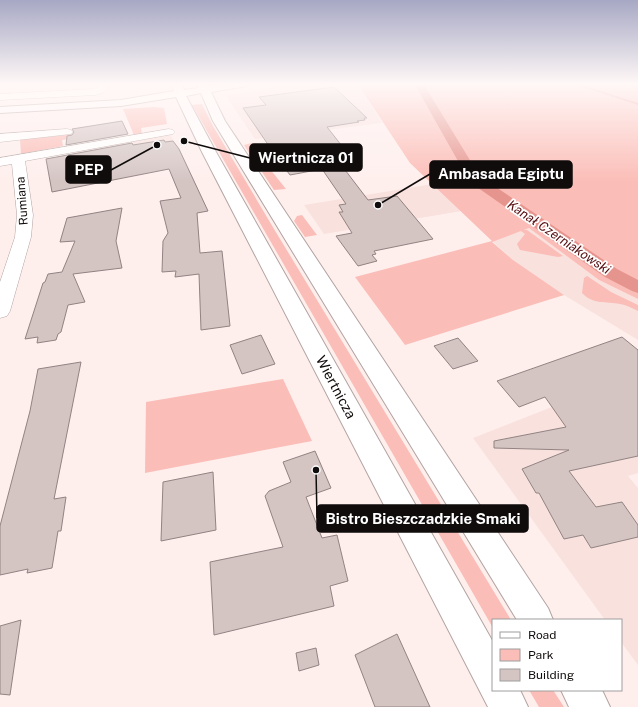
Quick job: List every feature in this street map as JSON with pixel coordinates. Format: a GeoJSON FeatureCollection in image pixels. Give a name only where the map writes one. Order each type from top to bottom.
{"type":"FeatureCollection","features":[{"type":"Feature","properties":{"kind":"main road","name":"Wiertnicza"},"geometry":{"type":"LineString","coordinates":[[192,116],[492,676]]}},
{"type":"Feature","properties":{"kind":"main road"},"geometry":{"type":"LineString","coordinates":[[218,116],[232,144],[535,619]]}},
{"type":"Feature","properties":{"kind":"main road"},"geometry":{"type":"LineString","coordinates":[[501,691],[509,707]]}},
{"type":"Feature","properties":{"kind":"main road"},"geometry":{"type":"LineString","coordinates":[[581,691],[591,707]]}},
{"type":"Feature","properties":{"kind":"street"},"geometry":{"type":"LineString","coordinates":[[0,138],[67,132]]}},
{"type":"Feature","properties":{"kind":"street"},"geometry":{"type":"LineString","coordinates":[[0,162],[169,132]]}},
{"type":"Feature","properties":{"kind":"street","name":"Rumiana"},"geometry":{"type":"LineString","coordinates":[[0,311],[23,237],[25,214],[18,159]]}},
{"type":"Feature","properties":{"kind":"shaded area"},"geometry":{"type":"Polygon","coordinates":[[[239,116],[378,116],[382,123],[255,139],[239,116]]]}},
{"type":"Feature","properties":{"kind":"shaded area"},"geometry":{"type":"Polygon","coordinates":[[[170,134],[179,150],[80,168],[75,152],[170,134]]]}},
{"type":"Feature","properties":{"kind":"shaded area"},"geometry":{"type":"Polygon","coordinates":[[[433,184],[462,211],[324,234],[304,205],[433,184]]]}},
{"type":"Feature","properties":{"kind":"shaded area"},"geometry":{"type":"Polygon","coordinates":[[[529,228],[599,280],[638,299],[638,340],[564,295],[513,260],[492,241],[529,228]]]}},
{"type":"Feature","properties":{"kind":"shaded area"},"geometry":{"type":"Polygon","coordinates":[[[638,373],[638,473],[628,476],[638,488],[638,665],[622,643],[622,619],[604,619],[473,438],[638,373]]]}},
{"type":"Feature","properties":{"kind":"green space"},"geometry":{"type":"Polygon","coordinates":[[[126,116],[165,116],[167,124],[141,128],[142,134],[134,135],[126,116]]]}},
{"type":"Feature","properties":{"kind":"green space"},"geometry":{"type":"Polygon","coordinates":[[[198,116],[208,116],[274,229],[510,619],[492,619],[492,626],[198,116]]]}},
{"type":"Feature","properties":{"kind":"green space"},"geometry":{"type":"Polygon","coordinates":[[[379,116],[638,116],[638,299],[599,280],[529,228],[524,230],[527,230],[563,256],[558,257],[520,250],[517,244],[525,234],[521,231],[492,242],[513,260],[564,295],[405,345],[355,277],[492,241],[410,163],[379,116]]]}},
{"type":"Feature","properties":{"kind":"green space"},"geometry":{"type":"Polygon","coordinates":[[[79,134],[80,137],[62,140],[63,146],[21,154],[20,139],[79,134]]]}},
{"type":"Feature","properties":{"kind":"green space"},"geometry":{"type":"Polygon","coordinates":[[[251,143],[254,144],[266,163],[256,164],[244,145],[251,143]]]}},
{"type":"Feature","properties":{"kind":"green space"},"geometry":{"type":"Polygon","coordinates":[[[270,169],[286,189],[274,190],[262,172],[270,169]]]}},
{"type":"Feature","properties":{"kind":"green space"},"geometry":{"type":"Polygon","coordinates":[[[302,215],[317,235],[305,237],[294,221],[297,216],[302,215]]]}},
{"type":"Feature","properties":{"kind":"green space"},"geometry":{"type":"Polygon","coordinates":[[[587,276],[611,292],[638,305],[638,311],[622,304],[600,302],[586,297],[582,293],[584,278],[587,276]]]}},
{"type":"Feature","properties":{"kind":"green space"},"geometry":{"type":"Polygon","coordinates":[[[283,379],[312,441],[145,473],[146,402],[283,379]]]}},
{"type":"Feature","properties":{"kind":"green space"},"geometry":{"type":"Polygon","coordinates":[[[530,691],[554,691],[564,707],[539,707],[530,691]]]}},
{"type":"Feature","properties":{"kind":"building"},"geometry":{"type":"Polygon","coordinates":[[[248,116],[365,116],[367,118],[364,118],[365,120],[357,121],[359,122],[327,127],[353,160],[339,162],[368,200],[397,196],[433,239],[374,251],[376,254],[372,255],[377,261],[358,266],[336,236],[352,233],[339,212],[343,212],[339,205],[346,204],[322,169],[290,175],[248,116]]]}},
{"type":"Feature","properties":{"kind":"building"},"geometry":{"type":"Polygon","coordinates":[[[122,121],[128,134],[66,145],[67,136],[72,135],[74,132],[72,129],[122,121]]]}},
{"type":"Feature","properties":{"kind":"building"},"geometry":{"type":"Polygon","coordinates":[[[164,140],[165,142],[173,141],[179,149],[208,211],[197,213],[200,253],[222,251],[230,326],[201,330],[199,274],[175,277],[176,271],[162,272],[163,241],[168,233],[160,201],[181,198],[169,169],[52,192],[46,159],[132,143],[133,145],[164,140]]]}},
{"type":"Feature","properties":{"kind":"building"},"geometry":{"type":"Polygon","coordinates":[[[122,208],[116,241],[122,268],[73,274],[85,302],[68,305],[61,332],[58,334],[56,340],[37,343],[38,337],[25,339],[43,283],[45,282],[48,274],[62,272],[75,241],[60,242],[67,218],[122,208]]]}},
{"type":"Feature","properties":{"kind":"building"},"geometry":{"type":"Polygon","coordinates":[[[261,335],[275,364],[242,374],[230,345],[261,335]]]}},
{"type":"Feature","properties":{"kind":"building"},"geometry":{"type":"Polygon","coordinates":[[[622,337],[638,350],[638,456],[569,471],[596,507],[622,502],[638,525],[638,537],[591,548],[583,535],[564,539],[539,493],[536,493],[522,469],[569,450],[494,448],[494,441],[566,427],[545,397],[519,407],[497,381],[622,337]]]}},
{"type":"Feature","properties":{"kind":"building"},"geometry":{"type":"Polygon","coordinates":[[[458,338],[478,361],[453,369],[434,346],[458,338]]]}},
{"type":"Feature","properties":{"kind":"building"},"geometry":{"type":"Polygon","coordinates":[[[81,362],[54,499],[66,497],[61,531],[58,531],[52,568],[27,573],[28,569],[0,575],[0,526],[30,411],[38,369],[81,362]]]}},
{"type":"Feature","properties":{"kind":"building"},"geometry":{"type":"Polygon","coordinates":[[[315,451],[331,488],[306,497],[322,538],[337,535],[348,581],[330,586],[334,606],[214,635],[210,562],[283,547],[265,496],[269,491],[291,482],[283,462],[315,451]]]}},
{"type":"Feature","properties":{"kind":"building"},"geometry":{"type":"Polygon","coordinates":[[[213,472],[216,530],[161,541],[163,482],[213,472]]]}},
{"type":"Feature","properties":{"kind":"building"},"geometry":{"type":"Polygon","coordinates":[[[21,620],[10,695],[0,694],[0,626],[21,620]]]}},
{"type":"Feature","properties":{"kind":"building"},"geometry":{"type":"Polygon","coordinates":[[[397,634],[430,707],[375,707],[355,655],[397,634]]]}},
{"type":"Feature","properties":{"kind":"building"},"geometry":{"type":"Polygon","coordinates":[[[316,648],[319,665],[299,671],[296,653],[316,648]]]}},
{"type":"Feature","properties":{"kind":"waterway","name":"Kanał Czerniakowski"},"geometry":{"type":"LineString","coordinates":[[438,116],[474,177],[479,182],[611,273],[638,287]]}},
{"type":"Feature","properties":{"kind":"place","name":"Wiertnicza 01"},"geometry":{"type":"Point","coordinates":[184,141]}},
{"type":"Feature","properties":{"kind":"place","name":"PEP"},"geometry":{"type":"Point","coordinates":[157,145]}},
{"type":"Feature","properties":{"kind":"place","name":"Ambasada Egiptu"},"geometry":{"type":"Point","coordinates":[378,205]}},
{"type":"Feature","properties":{"kind":"place","name":"Bistro Bieszczadzkie Smaki"},"geometry":{"type":"Point","coordinates":[316,470]}}]}
